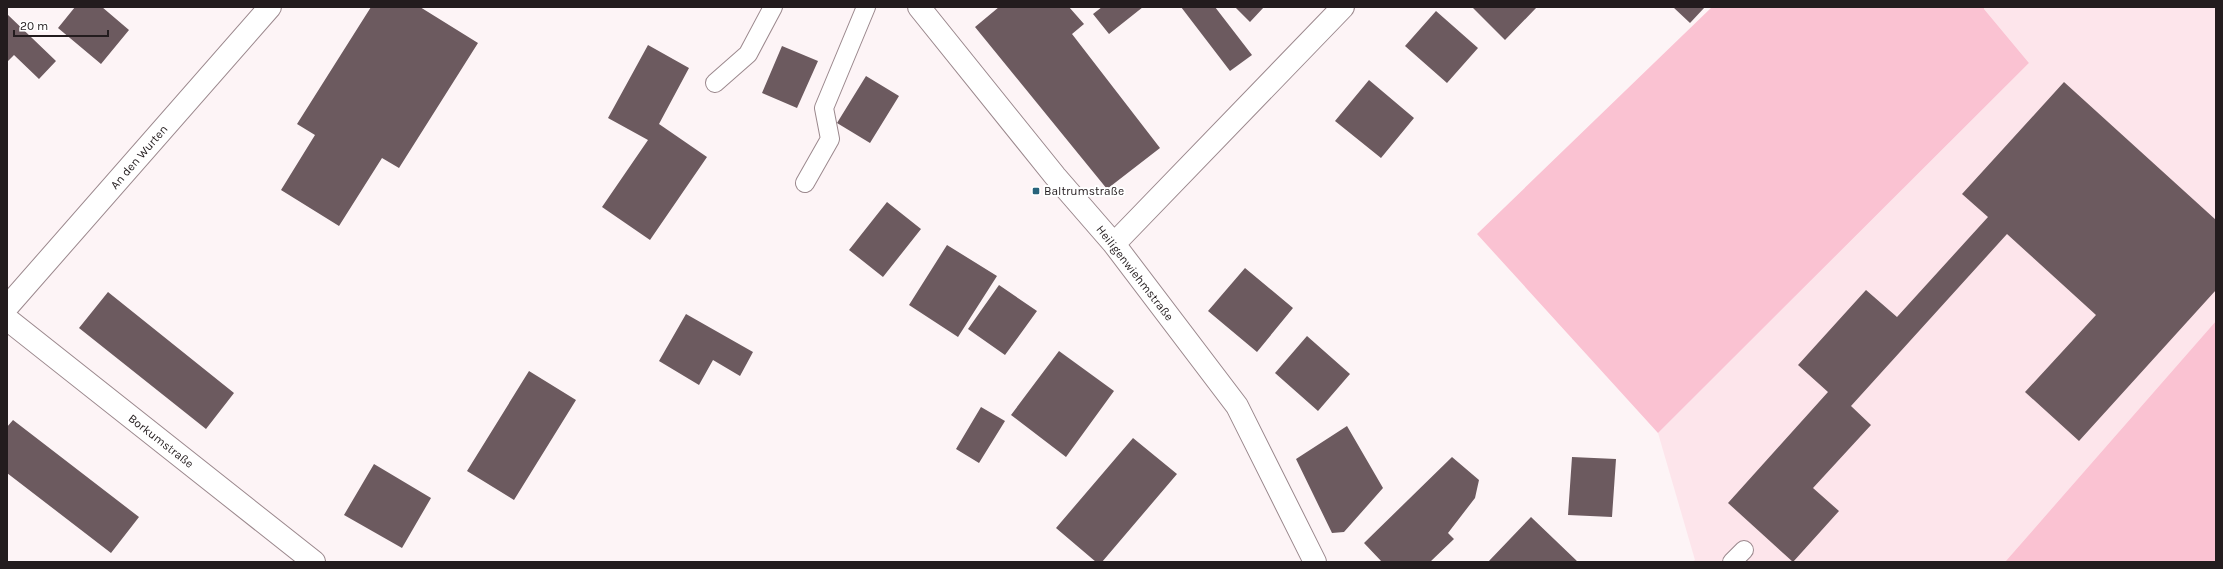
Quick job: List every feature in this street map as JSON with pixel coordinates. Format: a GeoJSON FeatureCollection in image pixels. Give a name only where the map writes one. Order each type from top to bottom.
{"type":"FeatureCollection","features":[{"type":"Feature","properties":{"kind":"street","name":"An den Wurten"},"geometry":{"type":"LineString","coordinates":[[7,307],[270,7]]}},
{"type":"Feature","properties":{"kind":"street","name":"Heiligenwiehmstraße"},"geometry":{"type":"LineString","coordinates":[[919,7],[1055,176],[1114,244],[1237,406],[1315,562]]}},
{"type":"Feature","properties":{"kind":"street"},"geometry":{"type":"LineString","coordinates":[[1114,244],[1343,7]]}},
{"type":"Feature","properties":{"kind":"street","name":"Borkumstraße"},"geometry":{"type":"LineString","coordinates":[[7,319],[314,562]]}},
{"type":"Feature","properties":{"kind":"lane"},"geometry":{"type":"LineString","coordinates":[[715,83],[748,54],[773,7]]}},
{"type":"Feature","properties":{"kind":"lane"},"geometry":{"type":"LineString","coordinates":[[805,183],[830,139],[824,108],[866,7]]}},
{"type":"Feature","properties":{"kind":"shaded area"},"geometry":{"type":"Polygon","coordinates":[[[1712,7],[1984,7],[1984,9],[2029,63],[1658,433],[1477,234],[1712,7]]]}},
{"type":"Feature","properties":{"kind":"shaded area"},"geometry":{"type":"Polygon","coordinates":[[[1984,7],[2216,7],[2216,321],[2005,562],[1692,562],[1695,560],[1658,433],[2029,63],[1984,9],[1984,7]]]}},
{"type":"Feature","properties":{"kind":"shaded area"},"geometry":{"type":"Polygon","coordinates":[[[2216,321],[2216,562],[2005,562],[2216,321]]]}},
{"type":"Feature","properties":{"kind":"building"},"geometry":{"type":"Polygon","coordinates":[[[75,7],[102,7],[129,30],[101,64],[58,28],[75,7]]]}},
{"type":"Feature","properties":{"kind":"building"},"geometry":{"type":"Polygon","coordinates":[[[371,7],[420,7],[478,43],[399,168],[382,158],[339,226],[281,190],[315,135],[297,124],[371,7]]]}},
{"type":"Feature","properties":{"kind":"building"},"geometry":{"type":"Polygon","coordinates":[[[999,7],[1069,7],[1084,24],[1072,34],[1160,148],[1107,189],[975,27],[999,7]]]}},
{"type":"Feature","properties":{"kind":"building"},"geometry":{"type":"Polygon","coordinates":[[[1102,7],[1143,7],[1109,34],[1093,14],[1102,7]]]}},
{"type":"Feature","properties":{"kind":"building"},"geometry":{"type":"Polygon","coordinates":[[[1181,7],[1215,7],[1252,55],[1230,71],[1181,7]]]}},
{"type":"Feature","properties":{"kind":"building"},"geometry":{"type":"Polygon","coordinates":[[[1235,7],[1264,7],[1250,22],[1235,7]]]}},
{"type":"Feature","properties":{"kind":"building"},"geometry":{"type":"Polygon","coordinates":[[[1472,7],[1537,7],[1505,40],[1472,7]]]}},
{"type":"Feature","properties":{"kind":"building"},"geometry":{"type":"Polygon","coordinates":[[[1673,7],[1705,7],[1690,23],[1673,7]]]}},
{"type":"Feature","properties":{"kind":"building"},"geometry":{"type":"Polygon","coordinates":[[[1436,11],[1478,48],[1447,83],[1405,46],[1436,11]]]}},
{"type":"Feature","properties":{"kind":"building"},"geometry":{"type":"Polygon","coordinates":[[[7,14],[56,61],[39,79],[14,55],[7,62],[7,14]]]}},
{"type":"Feature","properties":{"kind":"building"},"geometry":{"type":"Polygon","coordinates":[[[648,45],[689,68],[659,124],[707,157],[650,240],[602,207],[648,140],[608,118],[648,45]]]}},
{"type":"Feature","properties":{"kind":"building"},"geometry":{"type":"Polygon","coordinates":[[[782,46],[818,61],[797,108],[762,93],[782,46]]]}},
{"type":"Feature","properties":{"kind":"building"},"geometry":{"type":"Polygon","coordinates":[[[866,76],[899,96],[870,143],[837,123],[866,76]]]}},
{"type":"Feature","properties":{"kind":"building"},"geometry":{"type":"Polygon","coordinates":[[[1369,80],[1414,118],[1381,158],[1335,121],[1369,80]]]}},
{"type":"Feature","properties":{"kind":"building"},"geometry":{"type":"Polygon","coordinates":[[[2064,82],[2216,220],[2216,290],[2079,441],[2025,392],[2096,315],[2007,234],[1851,406],[1871,425],[1813,488],[1839,511],[1793,562],[1728,503],[1828,392],[1798,365],[1866,290],[1897,317],[1988,217],[1962,194],[2064,82]]]}},
{"type":"Feature","properties":{"kind":"building"},"geometry":{"type":"Polygon","coordinates":[[[887,202],[921,229],[883,277],[849,250],[887,202]]]}},
{"type":"Feature","properties":{"kind":"building"},"geometry":{"type":"Polygon","coordinates":[[[947,245],[997,276],[958,337],[909,305],[947,245]]]}},
{"type":"Feature","properties":{"kind":"building"},"geometry":{"type":"Polygon","coordinates":[[[1245,268],[1293,308],[1257,352],[1208,311],[1245,268]]]}},
{"type":"Feature","properties":{"kind":"building"},"geometry":{"type":"Polygon","coordinates":[[[999,285],[1037,311],[1005,355],[968,329],[999,285]]]}},
{"type":"Feature","properties":{"kind":"building"},"geometry":{"type":"Polygon","coordinates":[[[108,292],[234,393],[206,429],[79,328],[108,292]]]}},
{"type":"Feature","properties":{"kind":"building"},"geometry":{"type":"Polygon","coordinates":[[[686,314],[753,352],[740,376],[713,360],[699,385],[659,361],[686,314]]]}},
{"type":"Feature","properties":{"kind":"building"},"geometry":{"type":"Polygon","coordinates":[[[1307,336],[1350,374],[1318,411],[1275,373],[1307,336]]]}},
{"type":"Feature","properties":{"kind":"building"},"geometry":{"type":"Polygon","coordinates":[[[1059,351],[1114,391],[1066,457],[1011,415],[1059,351]]]}},
{"type":"Feature","properties":{"kind":"building"},"geometry":{"type":"Polygon","coordinates":[[[529,371],[576,400],[514,500],[467,471],[529,371]]]}},
{"type":"Feature","properties":{"kind":"building"},"geometry":{"type":"Polygon","coordinates":[[[981,407],[1005,421],[979,463],[956,449],[981,407]]]}},
{"type":"Feature","properties":{"kind":"building"},"geometry":{"type":"Polygon","coordinates":[[[13,420],[139,517],[111,553],[7,473],[7,427],[13,420]]]}},
{"type":"Feature","properties":{"kind":"building"},"geometry":{"type":"Polygon","coordinates":[[[1347,426],[1383,488],[1344,532],[1332,533],[1296,459],[1347,426]]]}},
{"type":"Feature","properties":{"kind":"building"},"geometry":{"type":"Polygon","coordinates":[[[1133,438],[1177,474],[1102,562],[1096,562],[1056,528],[1133,438]]]}},
{"type":"Feature","properties":{"kind":"building"},"geometry":{"type":"Polygon","coordinates":[[[1452,457],[1479,480],[1475,498],[1448,533],[1454,539],[1430,562],[1382,562],[1364,543],[1452,457]]]}},
{"type":"Feature","properties":{"kind":"building"},"geometry":{"type":"Polygon","coordinates":[[[1572,457],[1616,459],[1612,517],[1568,515],[1572,457]]]}},
{"type":"Feature","properties":{"kind":"building"},"geometry":{"type":"Polygon","coordinates":[[[374,464],[431,498],[402,548],[344,515],[374,464]]]}},
{"type":"Feature","properties":{"kind":"building"},"geometry":{"type":"Polygon","coordinates":[[[1531,517],[1578,562],[1488,562],[1531,517]]]}},
{"type":"Feature","properties":{"kind":"place","name":"Baltrumstraße"},"geometry":{"type":"Point","coordinates":[1036,191]}}]}
